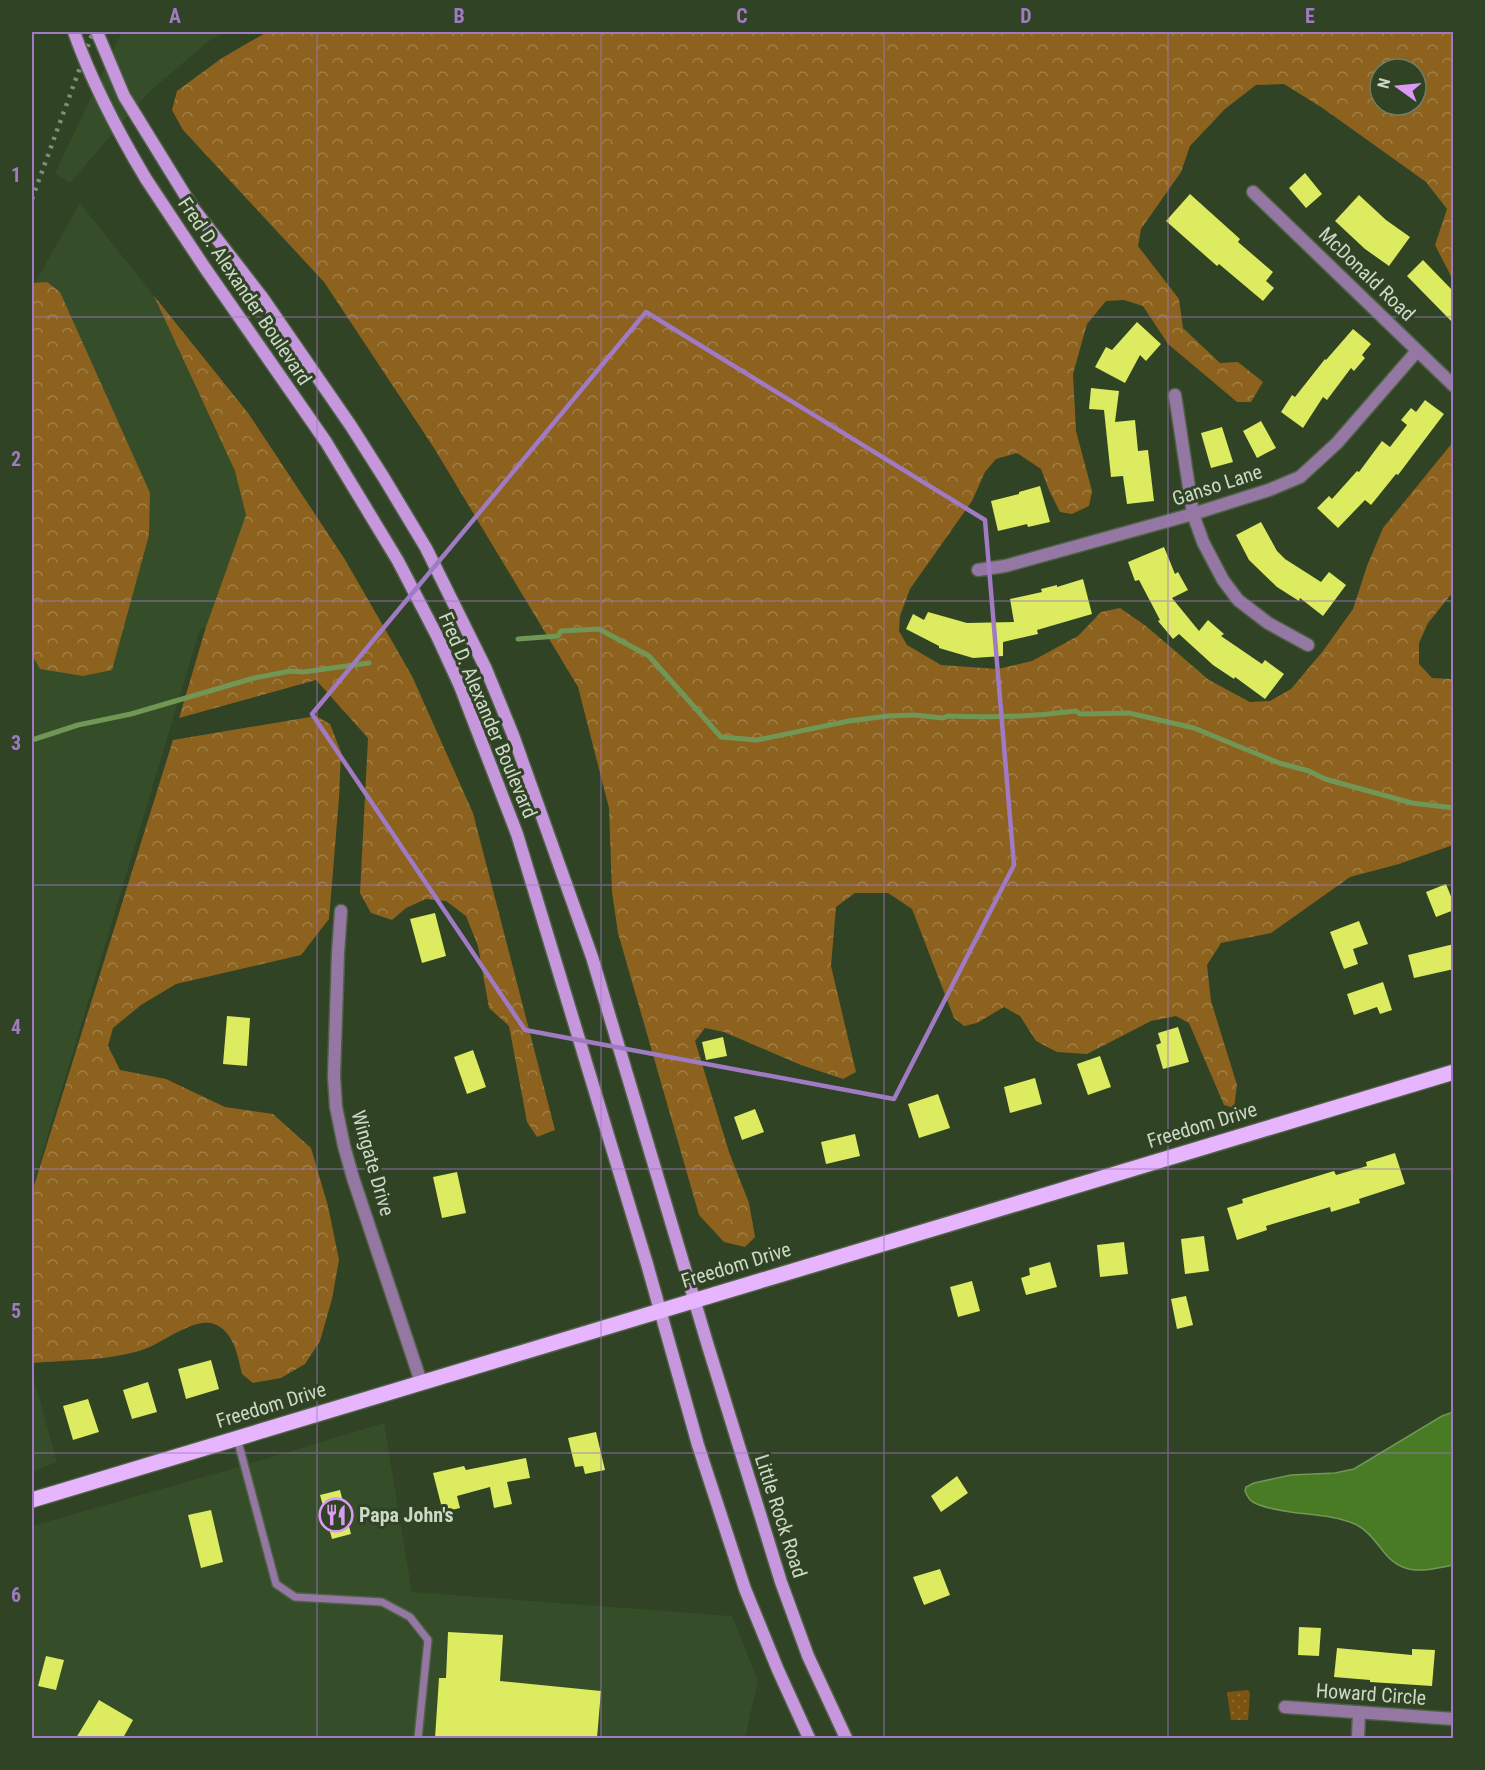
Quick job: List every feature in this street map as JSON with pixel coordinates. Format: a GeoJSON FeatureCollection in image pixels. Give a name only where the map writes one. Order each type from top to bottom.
{"type":"FeatureCollection","features":[{"type":"Feature","properties":{"kind":"main road","name":"Fred D. Alexander Boulevard"},"geometry":{"type":"LineString","coordinates":[[74,32],[103,100],[146,179],[326,442],[362,500],[398,561],[460,686],[517,834],[659,1311]]}},
{"type":"Feature","properties":{"kind":"main road","name":"Fred D. Alexander Boulevard"},"geometry":{"type":"LineString","coordinates":[[97,32],[124,96],[193,208],[262,297],[384,478],[426,548],[486,669],[513,735],[592,957],[695,1300]]}},
{"type":"Feature","properties":{"kind":"main road","name":"Freedom Drive"},"geometry":{"type":"LineString","coordinates":[[32,1500],[1454,1072]]}},
{"type":"Feature","properties":{"kind":"main road","name":"Little Rock Road"},"geometry":{"type":"LineString","coordinates":[[695,1300],[781,1582],[807,1656],[846,1738]]}},
{"type":"Feature","properties":{"kind":"main road"},"geometry":{"type":"LineString","coordinates":[[659,1311],[698,1445],[745,1589],[809,1738]]}},
{"type":"Feature","properties":{"kind":"street","name":"McDonald Road"},"geometry":{"type":"LineString","coordinates":[[1253,192],[1454,386]]}},
{"type":"Feature","properties":{"kind":"street","name":"Ganso Lane"},"geometry":{"type":"LineString","coordinates":[[978,570],[1005,566],[1193,514],[1269,490],[1300,477],[1337,442],[1417,351]]}},
{"type":"Feature","properties":{"kind":"street"},"geometry":{"type":"LineString","coordinates":[[1175,395],[1193,514],[1203,542],[1218,571],[1238,600],[1268,624],[1308,645]]}},
{"type":"Feature","properties":{"kind":"street","name":"Wingate Drive"},"geometry":{"type":"LineString","coordinates":[[341,911],[334,1076],[336,1107],[353,1178],[421,1382]]}},
{"type":"Feature","properties":{"kind":"street","name":"Howard Circle"},"geometry":{"type":"LineString","coordinates":[[1285,1707],[1454,1719]]}},
{"type":"Feature","properties":{"kind":"street"},"geometry":{"type":"LineString","coordinates":[[1358,1738],[1359,1712]]}},
{"type":"Feature","properties":{"kind":"lane"},"geometry":{"type":"LineString","coordinates":[[237,1438],[276,1584],[295,1597],[382,1602],[410,1617],[428,1640],[418,1738]]}},
{"type":"Feature","properties":{"kind":"highlighted area"},"geometry":{"type":"Polygon","coordinates":[[[646,312],[985,520],[1014,865],[894,1099],[525,1030],[312,714],[646,312]]]}},
{"type":"Feature","properties":{"kind":"shaded area"},"geometry":{"type":"Polygon","coordinates":[[[122,32],[223,32],[205,44],[147,94],[70,183],[55,173],[122,32]]]}},
{"type":"Feature","properties":{"kind":"shaded area"},"geometry":{"type":"Polygon","coordinates":[[[80,203],[248,413],[344,558],[412,676],[442,822],[261,617],[200,629],[32,1188],[32,288],[80,203]]]}},
{"type":"Feature","properties":{"kind":"shaded area"},"geometry":{"type":"Polygon","coordinates":[[[32,1372],[57,1462],[32,1472],[32,1372]]]}},
{"type":"Feature","properties":{"kind":"shaded area"},"geometry":{"type":"Polygon","coordinates":[[[1453,1412],[1453,1565],[1423,1570],[1406,1568],[1398,1565],[1368,1533],[1351,1522],[1263,1506],[1250,1500],[1245,1491],[1246,1487],[1254,1483],[1291,1475],[1335,1473],[1354,1469],[1442,1416],[1453,1412]]]}},
{"type":"Feature","properties":{"kind":"shaded area"},"geometry":{"type":"Polygon","coordinates":[[[384,1423],[412,1592],[732,1616],[758,1681],[745,1738],[32,1738],[32,1526],[384,1423]]]}},
{"type":"Feature","properties":{"kind":"shaded area"},"geometry":{"type":"Polygon","coordinates":[[[1248,1690],[1250,1693],[1248,1720],[1231,1720],[1227,1692],[1248,1690]]]}},
{"type":"Feature","properties":{"kind":"green space"},"geometry":{"type":"Polygon","coordinates":[[[267,32],[1453,32],[1453,280],[1435,245],[1447,209],[1426,182],[1324,109],[1284,84],[1256,85],[1225,109],[1190,146],[1181,172],[1141,229],[1138,246],[1179,299],[1183,328],[1220,363],[1238,362],[1263,382],[1251,402],[1237,402],[1168,344],[1143,306],[1124,300],[1106,301],[1087,324],[1073,374],[1076,431],[1092,491],[1089,506],[1072,514],[1060,512],[1041,469],[1017,453],[996,459],[985,472],[972,501],[910,589],[900,616],[899,631],[907,645],[941,665],[998,669],[1032,661],[1078,636],[1101,612],[1120,608],[1146,626],[1209,680],[1250,702],[1270,701],[1291,689],[1323,651],[1353,609],[1367,566],[1383,528],[1453,442],[1453,592],[1428,623],[1419,643],[1419,664],[1432,678],[1453,679],[1453,845],[1399,864],[1350,877],[1271,933],[1221,943],[1207,965],[1211,1001],[1237,1085],[1234,1108],[1224,1105],[1189,1023],[1176,1016],[1151,1021],[1087,1054],[1057,1052],[1036,1041],[1020,1016],[1004,1007],[977,1023],[964,1026],[954,1018],[912,909],[888,893],[855,893],[836,907],[831,966],[856,1072],[843,1079],[801,1065],[724,1032],[705,1028],[695,1041],[729,1152],[749,1203],[755,1237],[745,1247],[724,1242],[699,1215],[618,933],[612,892],[609,808],[578,687],[434,448],[324,282],[183,130],[172,110],[177,91],[222,58],[267,32]]]}},
{"type":"Feature","properties":{"kind":"green space"},"geometry":{"type":"Polygon","coordinates":[[[47,282],[60,292],[150,493],[149,535],[112,670],[83,676],[40,669],[32,655],[32,288],[33,283],[47,282]]]}},
{"type":"Feature","properties":{"kind":"green space"},"geometry":{"type":"Polygon","coordinates":[[[154,296],[248,413],[344,558],[412,676],[473,813],[555,1130],[537,1137],[527,1122],[509,1026],[489,1008],[478,946],[466,916],[446,901],[426,899],[406,908],[392,920],[371,913],[360,893],[368,738],[316,680],[179,718],[206,627],[246,515],[235,471],[154,296]]]}},
{"type":"Feature","properties":{"kind":"green space"},"geometry":{"type":"Polygon","coordinates":[[[316,716],[330,724],[341,752],[329,919],[301,955],[176,984],[141,1005],[113,1028],[108,1046],[120,1070],[166,1079],[225,1107],[273,1114],[311,1148],[328,1206],[339,1260],[332,1299],[320,1341],[305,1364],[281,1378],[253,1383],[242,1374],[231,1338],[221,1327],[206,1323],[187,1328],[150,1347],[129,1354],[32,1363],[32,1192],[173,740],[316,716]]]}},
{"type":"Feature","properties":{"kind":"building"},"geometry":{"type":"Polygon","coordinates":[[[1305,173],[1322,194],[1306,208],[1289,188],[1305,173]]]}},
{"type":"Feature","properties":{"kind":"building"},"geometry":{"type":"Polygon","coordinates":[[[1190,194],[1240,239],[1238,242],[1273,272],[1266,281],[1274,288],[1263,301],[1219,264],[1217,266],[1166,221],[1190,194]]]}},
{"type":"Feature","properties":{"kind":"building"},"geometry":{"type":"Polygon","coordinates":[[[1359,195],[1386,220],[1410,237],[1389,266],[1365,249],[1335,221],[1359,195]]]}},
{"type":"Feature","properties":{"kind":"building"},"geometry":{"type":"Polygon","coordinates":[[[1423,260],[1454,292],[1454,324],[1407,276],[1423,260]]]}},
{"type":"Feature","properties":{"kind":"building"},"geometry":{"type":"Polygon","coordinates":[[[1137,322],[1161,344],[1146,361],[1140,355],[1125,383],[1095,367],[1106,347],[1112,350],[1137,322]]]}},
{"type":"Feature","properties":{"kind":"building"},"geometry":{"type":"Polygon","coordinates":[[[1353,329],[1371,344],[1362,355],[1365,358],[1354,371],[1351,368],[1327,400],[1323,397],[1303,428],[1281,412],[1292,395],[1295,397],[1325,359],[1353,329]]]}},
{"type":"Feature","properties":{"kind":"building"},"geometry":{"type":"Polygon","coordinates":[[[1091,388],[1119,391],[1115,422],[1135,420],[1138,451],[1148,450],[1154,501],[1127,504],[1123,476],[1111,477],[1104,410],[1089,409],[1091,388]]]}},
{"type":"Feature","properties":{"kind":"building"},"geometry":{"type":"Polygon","coordinates":[[[1425,400],[1444,414],[1398,475],[1396,474],[1371,505],[1365,500],[1338,528],[1317,508],[1329,496],[1332,499],[1357,471],[1359,472],[1382,441],[1390,447],[1407,425],[1401,420],[1411,408],[1416,412],[1425,400]]]}},
{"type":"Feature","properties":{"kind":"building"},"geometry":{"type":"Polygon","coordinates":[[[1261,421],[1276,448],[1257,458],[1243,431],[1261,421]]]}},
{"type":"Feature","properties":{"kind":"building"},"geometry":{"type":"Polygon","coordinates":[[[1222,427],[1233,462],[1211,468],[1201,433],[1222,427]]]}},
{"type":"Feature","properties":{"kind":"building"},"geometry":{"type":"Polygon","coordinates":[[[1040,486],[1050,522],[1028,527],[1027,524],[998,531],[991,501],[1040,486]]]}},
{"type":"Feature","properties":{"kind":"building"},"geometry":{"type":"Polygon","coordinates":[[[1261,522],[1277,551],[1285,559],[1321,582],[1329,572],[1346,585],[1323,616],[1300,598],[1299,601],[1277,587],[1249,560],[1236,535],[1261,522]]]}},
{"type":"Feature","properties":{"kind":"building"},"geometry":{"type":"Polygon","coordinates":[[[1164,547],[1175,574],[1178,572],[1188,590],[1172,598],[1199,631],[1208,620],[1224,634],[1221,636],[1262,664],[1265,660],[1284,674],[1265,699],[1235,677],[1234,679],[1213,665],[1179,634],[1173,639],[1158,621],[1160,620],[1139,580],[1135,581],[1128,562],[1164,547]]]}},
{"type":"Feature","properties":{"kind":"building"},"geometry":{"type":"Polygon","coordinates":[[[1083,579],[1092,614],[1037,630],[1038,634],[1003,642],[1003,656],[973,658],[939,648],[906,629],[913,614],[924,620],[928,612],[967,623],[1014,622],[1010,599],[1083,579]]]}},
{"type":"Feature","properties":{"kind":"building"},"geometry":{"type":"Polygon","coordinates":[[[1446,884],[1454,910],[1436,917],[1426,892],[1446,884]]]}},
{"type":"Feature","properties":{"kind":"building"},"geometry":{"type":"Polygon","coordinates":[[[435,913],[446,956],[422,963],[410,919],[435,913]]]}},
{"type":"Feature","properties":{"kind":"building"},"geometry":{"type":"Polygon","coordinates":[[[1359,921],[1368,944],[1353,949],[1358,964],[1344,969],[1330,932],[1359,921]]]}},
{"type":"Feature","properties":{"kind":"building"},"geometry":{"type":"Polygon","coordinates":[[[1454,944],[1454,969],[1414,978],[1408,955],[1454,944]]]}},
{"type":"Feature","properties":{"kind":"building"},"geometry":{"type":"Polygon","coordinates":[[[1383,982],[1392,1010],[1380,1014],[1377,1007],[1354,1015],[1347,994],[1383,982]]]}},
{"type":"Feature","properties":{"kind":"building"},"geometry":{"type":"Polygon","coordinates":[[[227,1016],[250,1018],[247,1066],[223,1064],[227,1016]]]}},
{"type":"Feature","properties":{"kind":"building"},"geometry":{"type":"Polygon","coordinates":[[[1178,1027],[1189,1062],[1163,1069],[1156,1045],[1161,1043],[1158,1033],[1178,1027]]]}},
{"type":"Feature","properties":{"kind":"building"},"geometry":{"type":"Polygon","coordinates":[[[723,1037],[727,1056],[706,1060],[702,1042],[723,1037]]]}},
{"type":"Feature","properties":{"kind":"building"},"geometry":{"type":"Polygon","coordinates":[[[473,1050],[486,1087],[467,1094],[454,1057],[473,1050]]]}},
{"type":"Feature","properties":{"kind":"building"},"geometry":{"type":"Polygon","coordinates":[[[1100,1056],[1111,1087],[1088,1095],[1077,1064],[1100,1056]]]}},
{"type":"Feature","properties":{"kind":"building"},"geometry":{"type":"Polygon","coordinates":[[[1035,1078],[1042,1104],[1010,1113],[1004,1087],[1035,1078]]]}},
{"type":"Feature","properties":{"kind":"building"},"geometry":{"type":"Polygon","coordinates":[[[938,1094],[950,1128],[919,1138],[908,1104],[938,1094]]]}},
{"type":"Feature","properties":{"kind":"building"},"geometry":{"type":"Polygon","coordinates":[[[755,1109],[764,1132],[742,1140],[734,1117],[755,1109]]]}},
{"type":"Feature","properties":{"kind":"building"},"geometry":{"type":"Polygon","coordinates":[[[855,1134],[860,1156],[826,1164],[821,1142],[855,1134]]]}},
{"type":"Feature","properties":{"kind":"building"},"geometry":{"type":"Polygon","coordinates":[[[1395,1153],[1405,1184],[1359,1199],[1360,1203],[1331,1212],[1330,1207],[1266,1226],[1267,1230],[1237,1240],[1227,1208],[1243,1203],[1242,1199],[1334,1171],[1336,1175],[1367,1166],[1366,1162],[1395,1153]]]}},
{"type":"Feature","properties":{"kind":"building"},"geometry":{"type":"Polygon","coordinates":[[[457,1172],[466,1213],[442,1218],[433,1177],[457,1172]]]}},
{"type":"Feature","properties":{"kind":"building"},"geometry":{"type":"Polygon","coordinates":[[[1204,1236],[1209,1271],[1185,1274],[1181,1239],[1204,1236]]]}},
{"type":"Feature","properties":{"kind":"building"},"geometry":{"type":"Polygon","coordinates":[[[1124,1242],[1128,1274],[1100,1277],[1097,1245],[1124,1242]]]}},
{"type":"Feature","properties":{"kind":"building"},"geometry":{"type":"Polygon","coordinates":[[[1050,1262],[1057,1287],[1026,1295],[1021,1278],[1030,1275],[1029,1268],[1050,1262]]]}},
{"type":"Feature","properties":{"kind":"building"},"geometry":{"type":"Polygon","coordinates":[[[972,1281],[980,1311],[958,1317],[950,1287],[972,1281]]]}},
{"type":"Feature","properties":{"kind":"building"},"geometry":{"type":"Polygon","coordinates":[[[1186,1296],[1193,1325],[1177,1329],[1171,1299],[1186,1296]]]}},
{"type":"Feature","properties":{"kind":"building"},"geometry":{"type":"Polygon","coordinates":[[[211,1360],[219,1389],[186,1399],[178,1369],[211,1360]]]}},
{"type":"Feature","properties":{"kind":"building"},"geometry":{"type":"Polygon","coordinates":[[[148,1382],[157,1412],[132,1419],[123,1390],[148,1382]]]}},
{"type":"Feature","properties":{"kind":"building"},"geometry":{"type":"Polygon","coordinates":[[[88,1399],[99,1432],[73,1440],[63,1406],[88,1399]]]}},
{"type":"Feature","properties":{"kind":"building"},"geometry":{"type":"Polygon","coordinates":[[[596,1432],[605,1470],[585,1474],[583,1466],[575,1467],[568,1438],[596,1432]]]}},
{"type":"Feature","properties":{"kind":"building"},"geometry":{"type":"Polygon","coordinates":[[[526,1458],[530,1478],[507,1482],[512,1504],[494,1508],[490,1487],[457,1496],[460,1508],[443,1512],[433,1473],[464,1466],[466,1470],[526,1458]]]}},
{"type":"Feature","properties":{"kind":"building"},"geometry":{"type":"Polygon","coordinates":[[[957,1476],[968,1493],[941,1512],[931,1496],[957,1476]]]}},
{"type":"Feature","properties":{"kind":"building","name":"Papa John's"},"geometry":{"type":"Polygon","coordinates":[[[340,1490],[351,1534],[332,1539],[320,1495],[340,1490]]]}},
{"type":"Feature","properties":{"kind":"building"},"geometry":{"type":"Polygon","coordinates":[[[211,1510],[223,1562],[201,1568],[188,1515],[211,1510]]]}},
{"type":"Feature","properties":{"kind":"building"},"geometry":{"type":"Polygon","coordinates":[[[940,1569],[950,1595],[924,1605],[913,1577],[940,1569]]]}},
{"type":"Feature","properties":{"kind":"building"},"geometry":{"type":"Polygon","coordinates":[[[1299,1627],[1321,1628],[1319,1656],[1298,1655],[1299,1627]]]}},
{"type":"Feature","properties":{"kind":"building"},"geometry":{"type":"Polygon","coordinates":[[[448,1632],[503,1635],[500,1681],[601,1691],[597,1738],[435,1738],[439,1678],[446,1678],[448,1632]]]}},
{"type":"Feature","properties":{"kind":"building"},"geometry":{"type":"Polygon","coordinates":[[[1337,1648],[1412,1655],[1412,1649],[1435,1650],[1432,1686],[1334,1677],[1337,1648]]]}},
{"type":"Feature","properties":{"kind":"building"},"geometry":{"type":"Polygon","coordinates":[[[46,1656],[64,1660],[56,1690],[38,1686],[46,1656]]]}},
{"type":"Feature","properties":{"kind":"building"},"geometry":{"type":"Polygon","coordinates":[[[99,1700],[133,1720],[123,1738],[76,1738],[99,1700]]]}},
{"type":"Feature","properties":{"kind":"waterway"},"geometry":{"type":"LineString","coordinates":[[518,639],[558,636],[561,631],[599,629],[649,656],[721,737],[757,740],[849,721],[888,716],[914,715],[943,718],[948,716],[1028,716],[1076,711],[1080,714],[1129,713],[1194,728],[1325,779],[1412,803],[1454,808]]}},
{"type":"Feature","properties":{"kind":"waterway"},"geometry":{"type":"LineString","coordinates":[[32,740],[78,725],[131,714],[254,678],[291,671],[303,672],[369,663]]}},
{"type":"Feature","properties":{"kind":"railway"},"geometry":{"type":"LineString","coordinates":[[32,199],[93,32]]}},
{"type":"Feature","properties":{"kind":"place","name":"Papa John's"},"geometry":{"type":"Point","coordinates":[336,1515]}}]}
